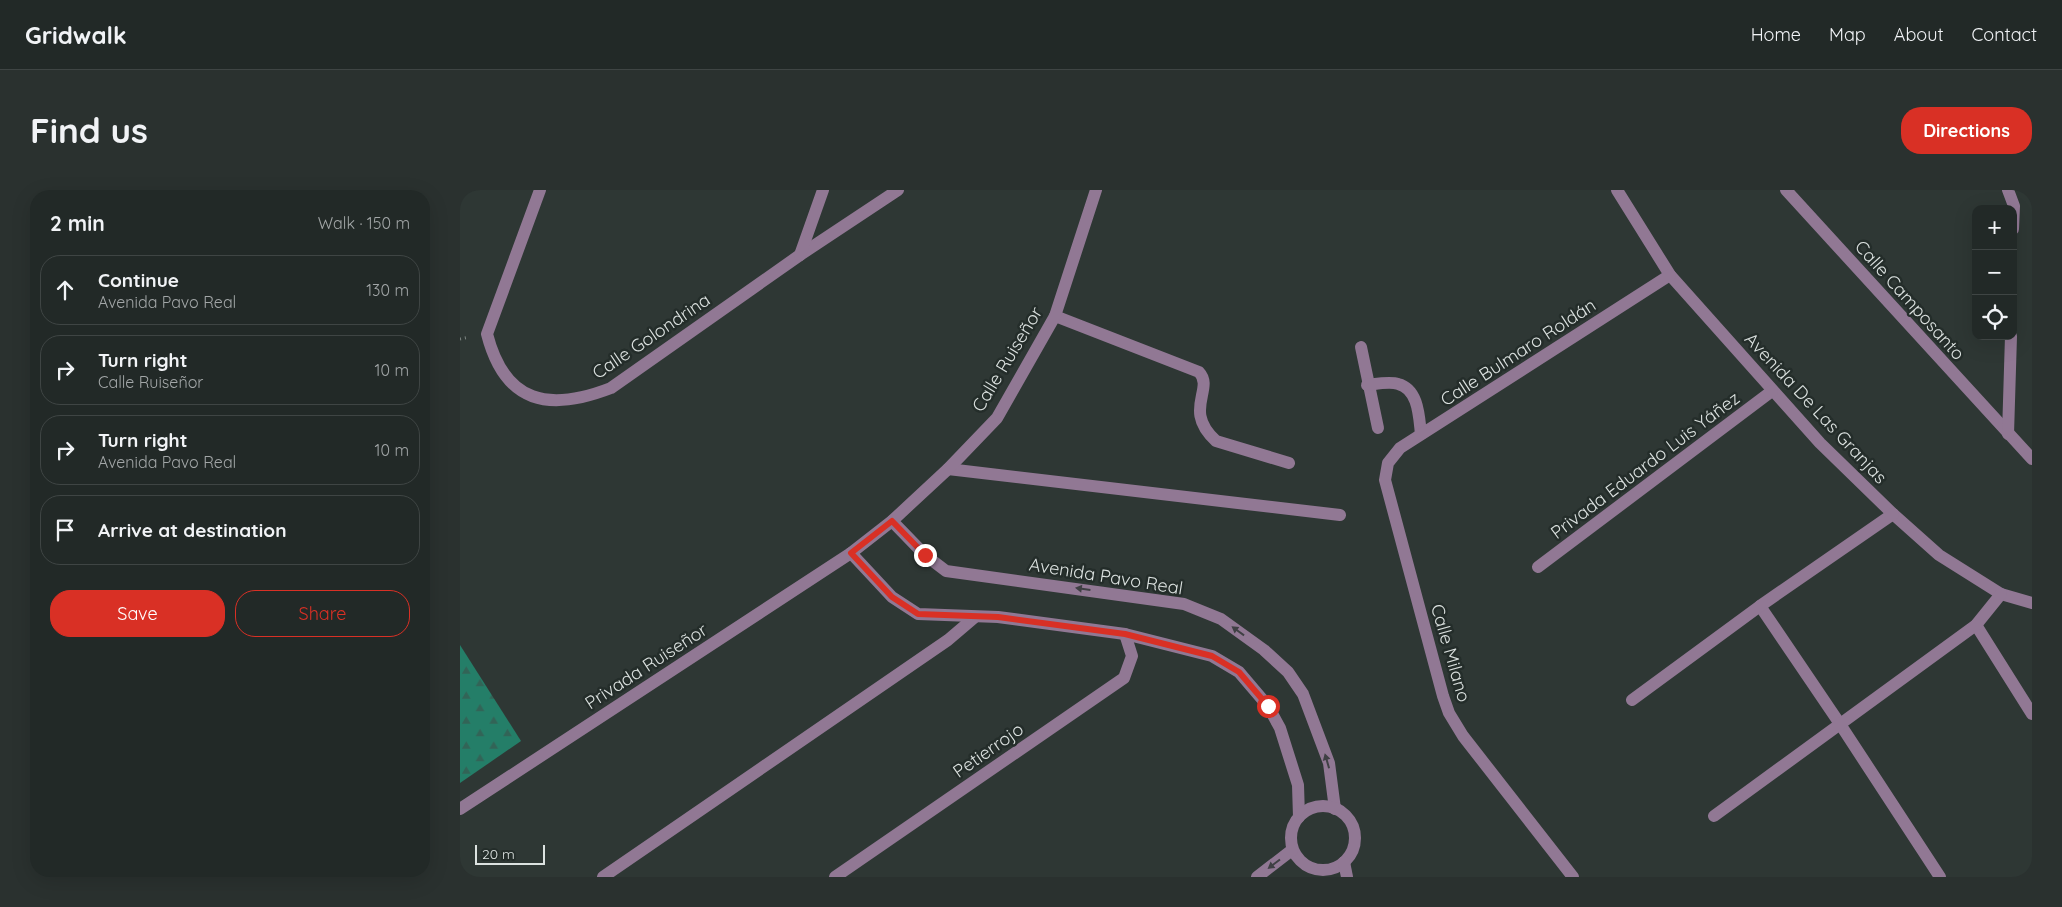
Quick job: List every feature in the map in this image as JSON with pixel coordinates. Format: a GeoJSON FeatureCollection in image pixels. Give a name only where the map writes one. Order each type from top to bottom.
{"type":"FeatureCollection","features":[{"type":"Feature","properties":{"kind":"street","name":"Calle Golondrina"},"geometry":{"type":"LineString","coordinates":[[540,190],[487,334],[492,355],[502,374],[518,389],[541,399],[560,402],[589,396],[611,388],[800,255],[898,190]]}},
{"type":"Feature","properties":{"kind":"street"},"geometry":{"type":"LineString","coordinates":[[800,255],[823,190]]}},
{"type":"Feature","properties":{"kind":"street","name":"Calle Ruiseñor"},"geometry":{"type":"LineString","coordinates":[[851,553],[892,521],[948,469],[997,418],[1055,316],[1096,190]]}},
{"type":"Feature","properties":{"kind":"street","name":"Avenida De Las Granjas"},"geometry":{"type":"LineString","coordinates":[[1617,190],[1670,275],[1820,443],[1938,555],[2001,594],[2032,603]]}},
{"type":"Feature","properties":{"kind":"street","name":"Calle Camposanto"},"geometry":{"type":"LineString","coordinates":[[1786,190],[2032,459]]}},
{"type":"Feature","properties":{"kind":"street"},"geometry":{"type":"LineString","coordinates":[[2008,190],[2014,205]]}},
{"type":"Feature","properties":{"kind":"street","name":"Calle Bulmaro Roldán"},"geometry":{"type":"LineString","coordinates":[[1388,463],[1400,448],[1670,275]]}},
{"type":"Feature","properties":{"kind":"street"},"geometry":{"type":"LineString","coordinates":[[1055,316],[1199,372],[1204,377],[1204,384],[1198,407],[1200,418],[1208,434],[1216,441],[1288,464]]}},
{"type":"Feature","properties":{"kind":"street"},"geometry":{"type":"LineString","coordinates":[[2008,434],[2011,340]]}},
{"type":"Feature","properties":{"kind":"street"},"geometry":{"type":"LineString","coordinates":[[1360,347],[1378,428]]}},
{"type":"Feature","properties":{"kind":"street"},"geometry":{"type":"LineString","coordinates":[[1367,385],[1398,384],[1410,392],[1416,403],[1422,434]]}},
{"type":"Feature","properties":{"kind":"street","name":"Privada Eduardo Luis Yáñez"},"geometry":{"type":"LineString","coordinates":[[1538,566],[1772,391]]}},
{"type":"Feature","properties":{"kind":"street","name":"Calle Milano"},"geometry":{"type":"LineString","coordinates":[[1388,463],[1385,480],[1449,713],[1463,736],[1573,877]]}},
{"type":"Feature","properties":{"kind":"street"},"geometry":{"type":"LineString","coordinates":[[948,469],[1340,515]]}},
{"type":"Feature","properties":{"kind":"street"},"geometry":{"type":"LineString","coordinates":[[1632,700],[1760,606],[1893,514]]}},
{"type":"Feature","properties":{"kind":"street","name":"Avenida Pavo Real"},"geometry":{"type":"LineString","coordinates":[[892,521],[925,555],[946,571],[1184,604],[1221,619],[1264,650],[1282,666],[1303,694],[1328,762],[1335,809]]}},
{"type":"Feature","properties":{"kind":"street"},"geometry":{"type":"LineString","coordinates":[[851,553],[892,597],[918,614],[998,617],[1125,634],[1212,656],[1239,672],[1268,706],[1280,728],[1298,784],[1299,817]]}},
{"type":"Feature","properties":{"kind":"street","name":"Privada Ruiseñor"},"geometry":{"type":"LineString","coordinates":[[460,809],[851,553]]}},
{"type":"Feature","properties":{"kind":"street"},"geometry":{"type":"LineString","coordinates":[[1714,816],[1976,625],[2001,594]]}},
{"type":"Feature","properties":{"kind":"street"},"geometry":{"type":"LineString","coordinates":[[1760,606],[1940,877]]}},
{"type":"Feature","properties":{"kind":"street"},"geometry":{"type":"LineString","coordinates":[[603,877],[948,640],[975,617]]}},
{"type":"Feature","properties":{"kind":"street"},"geometry":{"type":"LineString","coordinates":[[1976,625],[2032,714]]}},
{"type":"Feature","properties":{"kind":"street","name":"Petierrojo"},"geometry":{"type":"LineString","coordinates":[[835,877],[1124,678],[1132,656],[1125,634]]}},
{"type":"Feature","properties":{"kind":"street"},"geometry":{"type":"LineString","coordinates":[[1322,806],[1335,809],[1346,816],[1353,827],[1355,840],[1352,852],[1344,862],[1323,874],[1306,866],[1298,859],[1292,850],[1290,838],[1293,827],[1299,817],[1310,809],[1322,806]]}},
{"type":"Feature","properties":{"kind":"street"},"geometry":{"type":"LineString","coordinates":[[1257,877],[1292,850]]}},
{"type":"Feature","properties":{"kind":"street"},"geometry":{"type":"LineString","coordinates":[[1344,862],[1347,877]]}},
{"type":"Feature","properties":{"kind":"green space"},"geometry":{"type":"Polygon","coordinates":[[[460,645],[521,741],[460,783],[460,645]]]}},
{"type":"Feature","properties":{"kind":"route"},"geometry":{"type":"LineString","coordinates":[[925,555],[892,521],[851,553],[892,597],[918,614],[998,617],[1125,634],[1212,656],[1239,672],[1268,706]]}}]}
